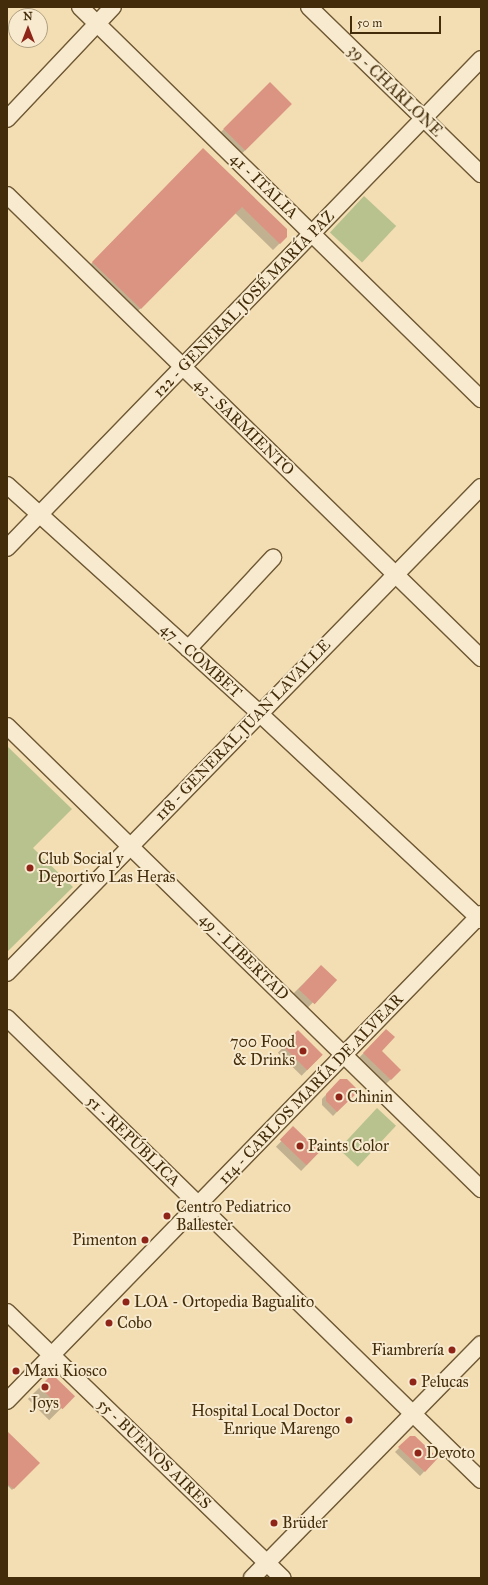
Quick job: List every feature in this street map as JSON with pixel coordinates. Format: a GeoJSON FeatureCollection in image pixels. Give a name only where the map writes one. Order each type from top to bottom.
{"type":"FeatureCollection","features":[{"type":"Feature","properties":{"kind":"street","name":"41 - ITALIA"},"geometry":{"type":"LineString","coordinates":[[80,7],[481,399]]}},
{"type":"Feature","properties":{"kind":"street"},"geometry":{"type":"LineString","coordinates":[[7,119],[113,7]]}},
{"type":"Feature","properties":{"kind":"street","name":"39 - CHARLONE"},"geometry":{"type":"LineString","coordinates":[[309,7],[481,174]]}},
{"type":"Feature","properties":{"kind":"street","name":"122 - GENERAL JOSÉ MARÍA PAZ"},"geometry":{"type":"LineString","coordinates":[[7,548],[481,59]]}},
{"type":"Feature","properties":{"kind":"street","name":"43 - SARMIENTO"},"geometry":{"type":"LineString","coordinates":[[7,195],[481,658]]}},
{"type":"Feature","properties":{"kind":"street","name":"47 - COMBET"},"geometry":{"type":"LineString","coordinates":[[7,485],[259,713],[480,917]]}},
{"type":"Feature","properties":{"kind":"street","name":"118 - GENERAL JUAN LAVALLE"},"geometry":{"type":"LineString","coordinates":[[7,973],[481,487]]}},
{"type":"Feature","properties":{"kind":"street"},"geometry":{"type":"LineString","coordinates":[[188,649],[273,558]]}},
{"type":"Feature","properties":{"kind":"street","name":"49 - LIBERTAD"},"geometry":{"type":"LineString","coordinates":[[7,726],[481,1189]]}},
{"type":"Feature","properties":{"kind":"street","name":"114 - CARLOS MARÍA DE ALVEAR"},"geometry":{"type":"LineString","coordinates":[[7,1401],[480,917]]}},
{"type":"Feature","properties":{"kind":"street","name":"51 - REPÚBLICA"},"geometry":{"type":"LineString","coordinates":[[7,1018],[481,1480]]}},
{"type":"Feature","properties":{"kind":"street","name":"55 - BUENOS AIRES"},"geometry":{"type":"LineString","coordinates":[[7,1312],[282,1578]]}},
{"type":"Feature","properties":{"kind":"street"},"geometry":{"type":"LineString","coordinates":[[252,1578],[481,1344]]}},
{"type":"Feature","properties":{"kind":"green space"},"geometry":{"type":"Polygon","coordinates":[[[364,196],[396,226],[362,263],[330,233],[364,196]]]}},
{"type":"Feature","properties":{"kind":"green space","name":"Club Social y Deportivo Las Heras"},"geometry":{"type":"Polygon","coordinates":[[[7,746],[72,809],[33,848],[73,887],[8,951],[7,746]]]}},
{"type":"Feature","properties":{"kind":"green space"},"geometry":{"type":"Polygon","coordinates":[[[377,1108],[396,1126],[358,1167],[339,1149],[377,1108]]]}},
{"type":"Feature","properties":{"kind":"building"},"geometry":{"type":"Polygon","coordinates":[[[270,82],[292,104],[245,151],[223,129],[270,82]]]}},
{"type":"Feature","properties":{"kind":"building"},"geometry":{"type":"Polygon","coordinates":[[[203,148],[287,229],[287,237],[280,244],[242,207],[141,309],[92,262],[203,148]]]}},
{"type":"Feature","properties":{"kind":"building"},"geometry":{"type":"Polygon","coordinates":[[[321,965],[337,980],[315,1004],[298,989],[321,965]]]}},
{"type":"Feature","properties":{"kind":"building"},"geometry":{"type":"Polygon","coordinates":[[[386,1029],[395,1037],[382,1051],[401,1070],[391,1080],[363,1053],[386,1029]]]}},
{"type":"Feature","properties":{"kind":"building","name":"700 Food & Drinks"},"geometry":{"type":"Polygon","coordinates":[[[298,1030],[323,1055],[307,1070],[282,1046],[298,1030]]]}},
{"type":"Feature","properties":{"kind":"building","name":"Chinin"},"geometry":{"type":"Polygon","coordinates":[[[340,1079],[347,1079],[359,1091],[337,1112],[326,1101],[326,1094],[340,1079]]]}},
{"type":"Feature","properties":{"kind":"building","name":"Paints Color"},"geometry":{"type":"Polygon","coordinates":[[[293,1126],[320,1152],[306,1165],[280,1140],[293,1126]]]}},
{"type":"Feature","properties":{"kind":"building"},"geometry":{"type":"Polygon","coordinates":[[[52,1374],[75,1396],[63,1409],[39,1387],[52,1374]]]}},
{"type":"Feature","properties":{"kind":"building"},"geometry":{"type":"Polygon","coordinates":[[[7,1431],[40,1463],[14,1489],[7,1484],[7,1431]]]}},
{"type":"Feature","properties":{"kind":"building","name":"Devoto"},"geometry":{"type":"Polygon","coordinates":[[[410,1436],[415,1436],[438,1458],[425,1472],[398,1447],[410,1436]]]}},
{"type":"Feature","properties":{"kind":"place","name":"Club Social y Deportivo Las Heras"},"geometry":{"type":"Point","coordinates":[30,868]}},
{"type":"Feature","properties":{"kind":"place","name":"700 Food & Drinks"},"geometry":{"type":"Point","coordinates":[303,1051]}},
{"type":"Feature","properties":{"kind":"place","name":"Chinin"},"geometry":{"type":"Point","coordinates":[339,1097]}},
{"type":"Feature","properties":{"kind":"place","name":"Paints Color"},"geometry":{"type":"Point","coordinates":[300,1146]}},
{"type":"Feature","properties":{"kind":"place","name":"Centro Pediatrico Ballester"},"geometry":{"type":"Point","coordinates":[167,1216]}},
{"type":"Feature","properties":{"kind":"place","name":"Pimenton"},"geometry":{"type":"Point","coordinates":[145,1240]}},
{"type":"Feature","properties":{"kind":"place","name":"LOA - Ortopedia Bagualito"},"geometry":{"type":"Point","coordinates":[126,1302]}},
{"type":"Feature","properties":{"kind":"place","name":"Cobo"},"geometry":{"type":"Point","coordinates":[109,1323]}},
{"type":"Feature","properties":{"kind":"place","name":"Fiambrería"},"geometry":{"type":"Point","coordinates":[452,1350]}},
{"type":"Feature","properties":{"kind":"place","name":"Maxi Kiosco"},"geometry":{"type":"Point","coordinates":[16,1371]}},
{"type":"Feature","properties":{"kind":"place","name":"Pelucas"},"geometry":{"type":"Point","coordinates":[413,1382]}},
{"type":"Feature","properties":{"kind":"place","name":"Joys"},"geometry":{"type":"Point","coordinates":[45,1387]}},
{"type":"Feature","properties":{"kind":"place","name":"Hospital Local Doctor Enrique Marengo"},"geometry":{"type":"Point","coordinates":[349,1420]}},
{"type":"Feature","properties":{"kind":"place","name":"Devoto"},"geometry":{"type":"Point","coordinates":[418,1453]}},
{"type":"Feature","properties":{"kind":"place","name":"Brüder"},"geometry":{"type":"Point","coordinates":[274,1523]}}]}
